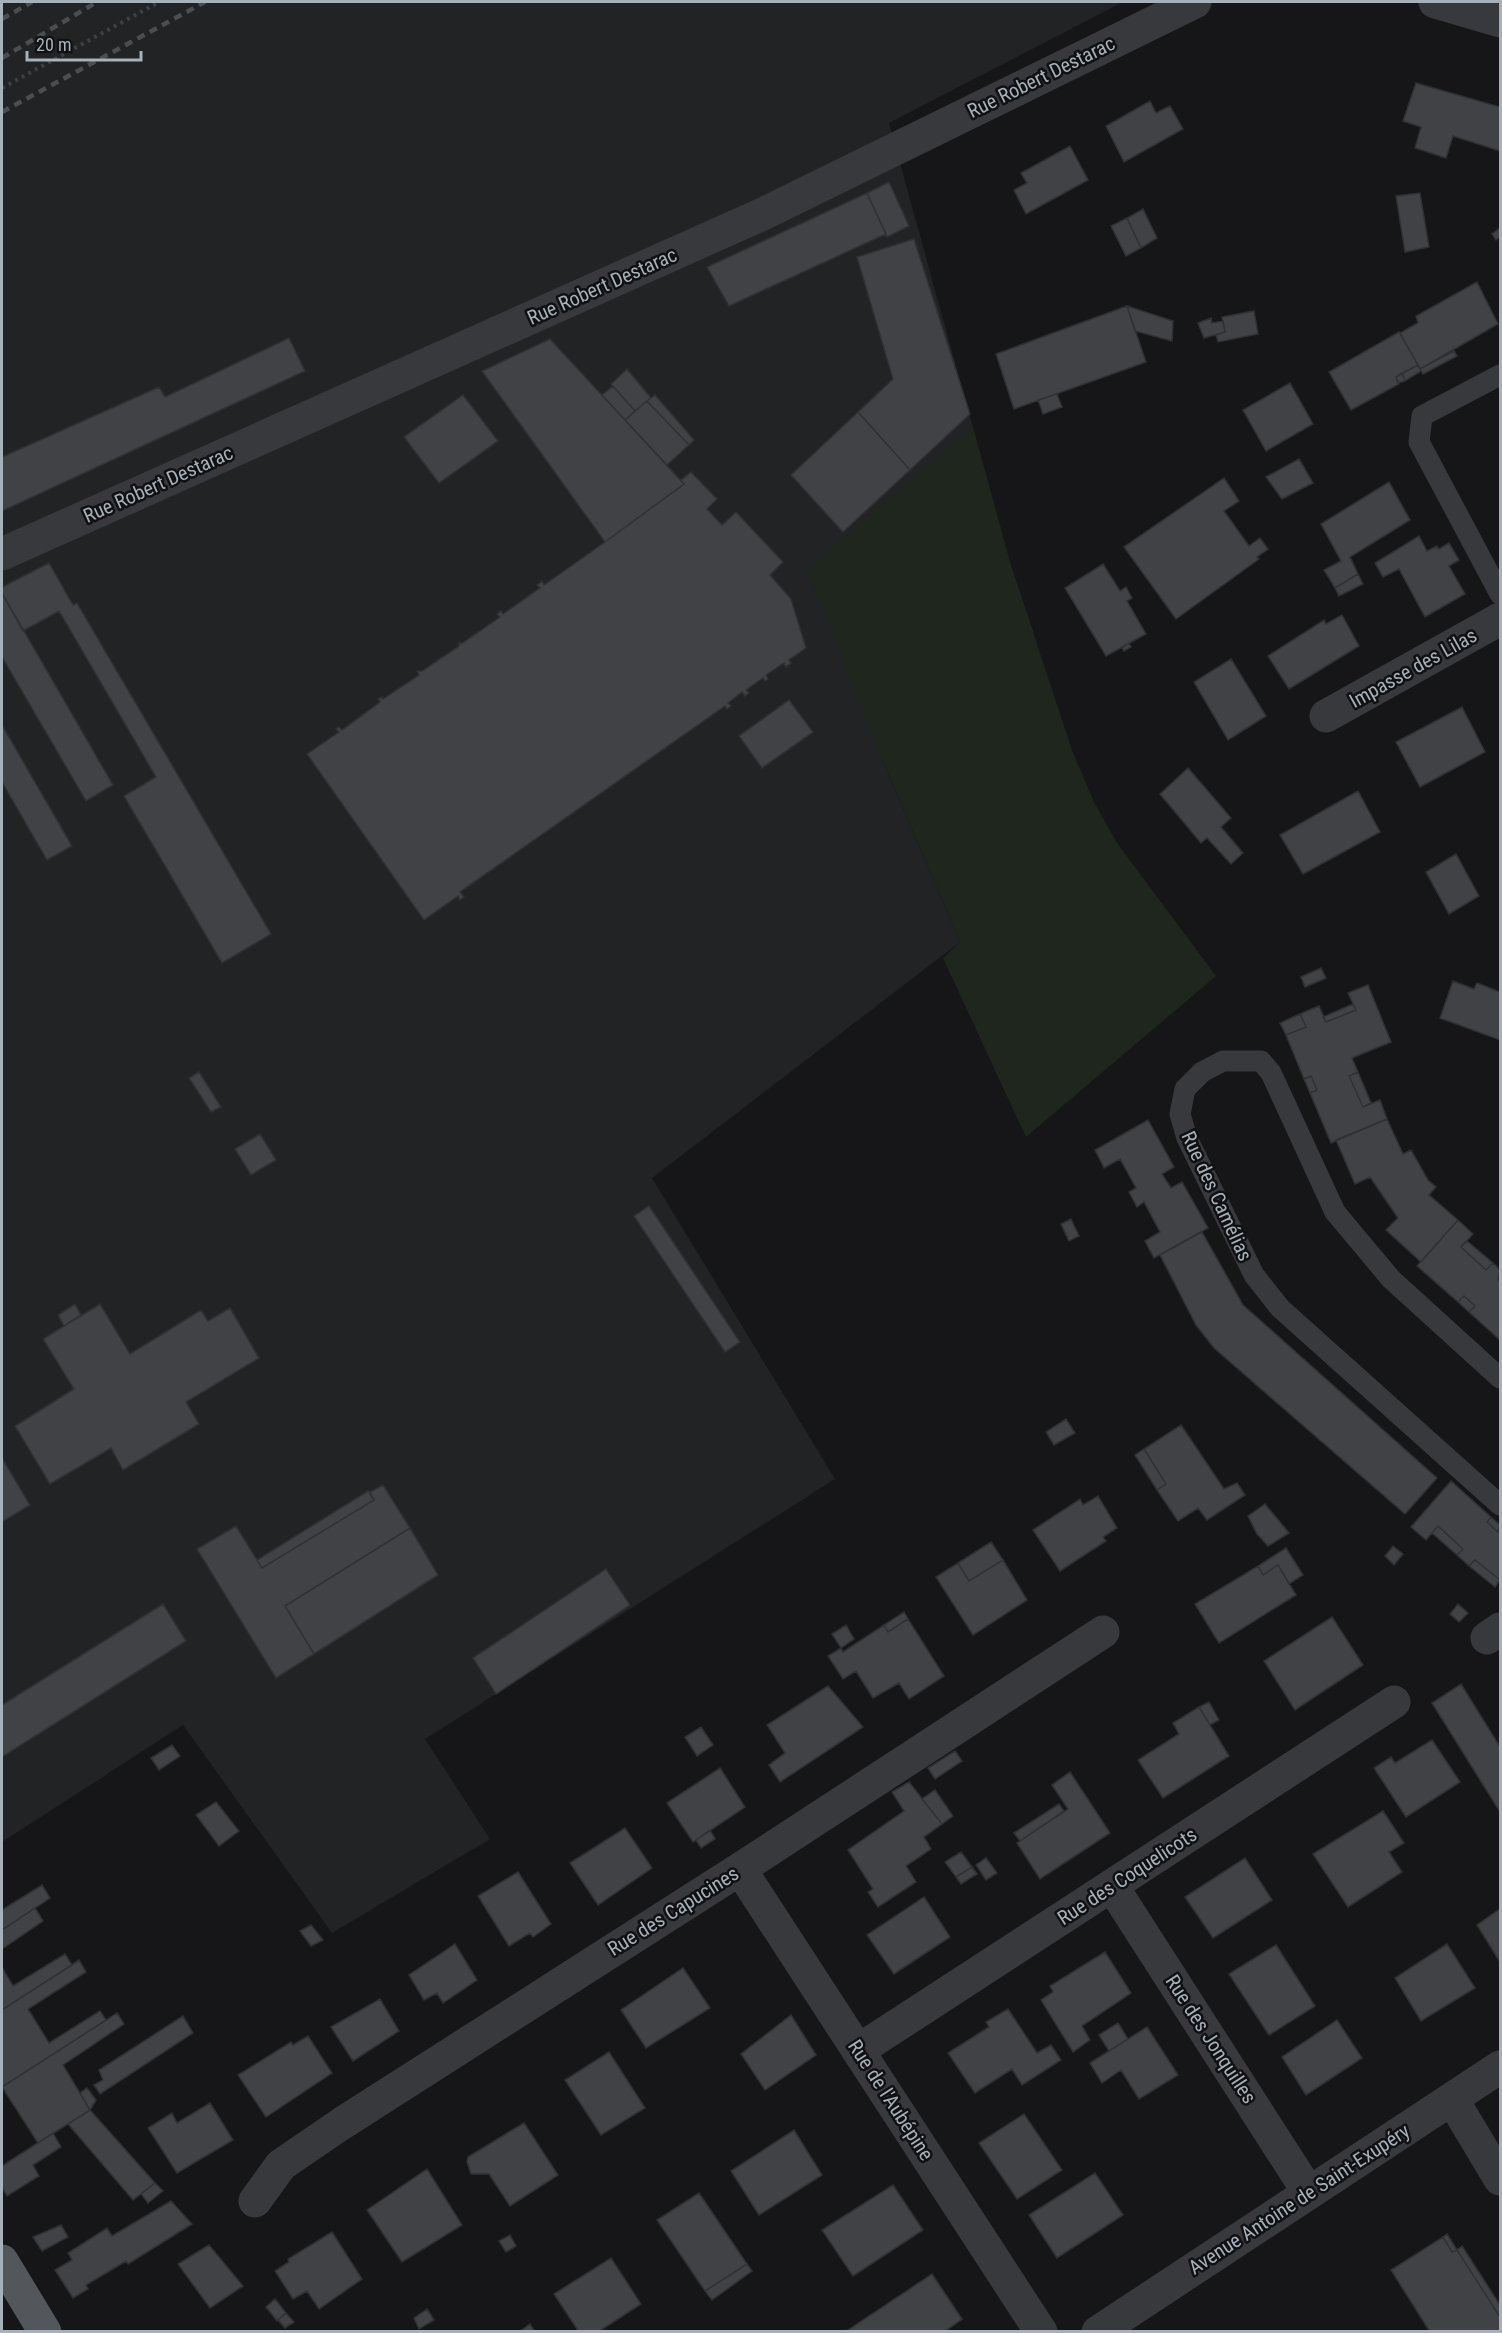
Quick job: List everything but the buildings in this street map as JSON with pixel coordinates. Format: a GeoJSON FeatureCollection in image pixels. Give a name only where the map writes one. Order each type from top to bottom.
{"type":"FeatureCollection","features":[{"type":"Feature","properties":{"kind":"main road"},"geometry":{"type":"LineString","coordinates":[[2,2261],[45,2331]]}},
{"type":"Feature","properties":{"kind":"street","name":"Rue Robert Destarac"},"geometry":{"type":"LineString","coordinates":[[2,554],[765,213],[1195,2]]}},
{"type":"Feature","properties":{"kind":"street"},"geometry":{"type":"LineString","coordinates":[[1435,2],[1500,21]]}},
{"type":"Feature","properties":{"kind":"street","name":"Impasse des Lilas"},"geometry":{"type":"LineString","coordinates":[[1326,716],[1500,619]]}},
{"type":"Feature","properties":{"kind":"street","name":"Rue des Capucines"},"geometry":{"type":"LineString","coordinates":[[255,2201],[281,2165],[324,2136],[740,1869],[1103,1632]]}},
{"type":"Feature","properties":{"kind":"street","name":"Rue des Coquelicots"},"geometry":{"type":"LineString","coordinates":[[859,2050],[1394,1702]]}},
{"type":"Feature","properties":{"kind":"street","name":"Rue de l'Aubépine"},"geometry":{"type":"LineString","coordinates":[[740,1869],[1041,2331]]}},
{"type":"Feature","properties":{"kind":"street","name":"Rue des Jonquilles"},"geometry":{"type":"LineString","coordinates":[[1112,1886],[1309,2193]]}},
{"type":"Feature","properties":{"kind":"street","name":"Avenue Antoine de Saint-Exupéry"},"geometry":{"type":"LineString","coordinates":[[1098,2331],[1500,2067]]}},
{"type":"Feature","properties":{"kind":"street"},"geometry":{"type":"LineString","coordinates":[[1452,2099],[1500,2179]]}},
{"type":"Feature","properties":{"kind":"lane"},"geometry":{"type":"LineString","coordinates":[[1500,375],[1422,416],[1419,442],[1500,594]]}},
{"type":"Feature","properties":{"kind":"lane","name":"Rue des Camélias"},"geometry":{"type":"LineString","coordinates":[[1500,1378],[1391,1279],[1335,1212],[1271,1073],[1261,1061],[1223,1061],[1202,1072],[1185,1089],[1180,1114],[1187,1138],[1254,1275],[1280,1308],[1500,1505]]}},
{"type":"Feature","properties":{"kind":"path"},"geometry":{"type":"LineString","coordinates":[[2,88],[159,2]]}},
{"type":"Feature","properties":{"kind":"shaded area"},"geometry":{"type":"Polygon","coordinates":[[[2,2],[1123,2],[889,123],[1011,566],[1034,634],[882,759],[960,942],[652,1178],[835,1479],[425,1739],[490,1839],[332,1933],[183,1725],[2,1842],[2,2]]]}},
{"type":"Feature","properties":{"kind":"shaded area"},"geometry":{"type":"Polygon","coordinates":[[[973,427],[1011,566],[1073,753],[1094,802],[1117,843],[1216,976],[1026,1137],[943,958],[960,942],[882,759],[807,569],[973,427]]]}},
{"type":"Feature","properties":{"kind":"railway"},"geometry":{"type":"LineString","coordinates":[[2,19],[32,2]]}},
{"type":"Feature","properties":{"kind":"railway"},"geometry":{"type":"LineString","coordinates":[[2,58],[97,2]]}},
{"type":"Feature","properties":{"kind":"railway"},"geometry":{"type":"LineString","coordinates":[[2,112],[205,2]]}}]}
